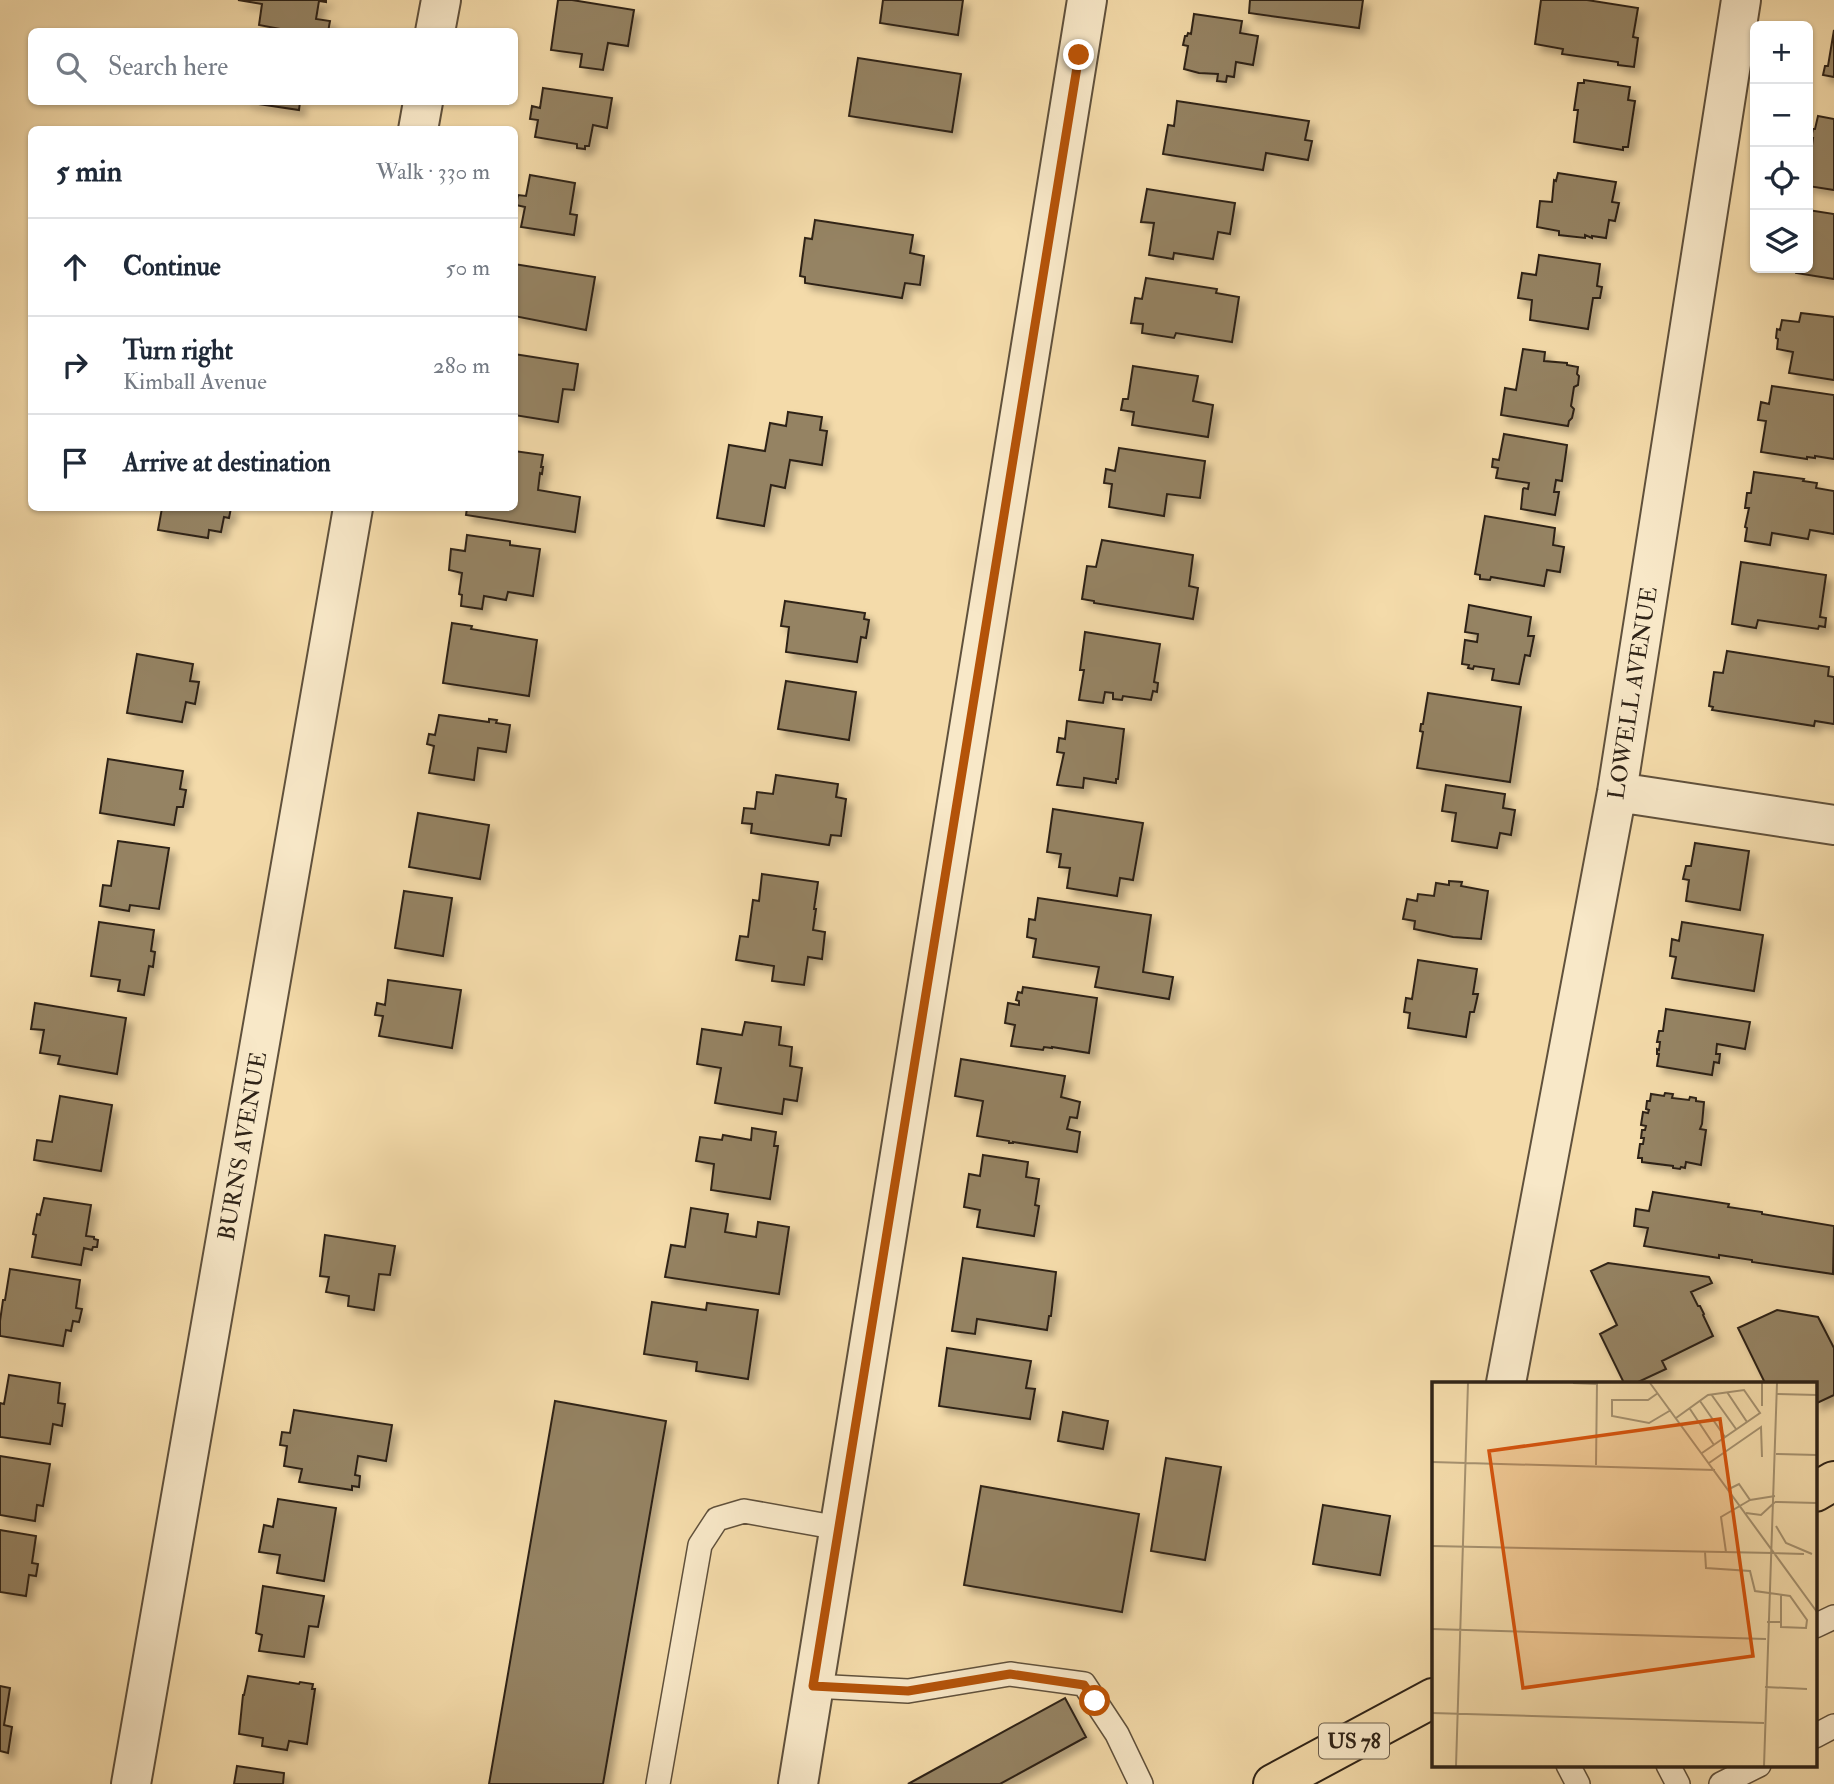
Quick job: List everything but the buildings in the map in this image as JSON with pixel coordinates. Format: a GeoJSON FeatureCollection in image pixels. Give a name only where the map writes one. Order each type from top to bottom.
{"type":"FeatureCollection","features":[{"type":"Feature","properties":{"kind":"main road"},"geometry":{"type":"LineString","coordinates":[[1816,1491],[1834,1481]]}},
{"type":"Feature","properties":{"kind":"main road","name":"US 78"},"geometry":{"type":"LineString","coordinates":[[1284,1782],[1432,1699]]}},
{"type":"Feature","properties":{"kind":"street"},"geometry":{"type":"LineString","coordinates":[[436,28],[441,0]]}},
{"type":"Feature","properties":{"kind":"street"},"geometry":{"type":"LineString","coordinates":[[797,1784],[1087,0]]}},
{"type":"Feature","properties":{"kind":"street","name":"LOWELL AVENUE"},"geometry":{"type":"LineString","coordinates":[[1506,1382],[1617,792],[1741,0]]}},
{"type":"Feature","properties":{"kind":"street"},"geometry":{"type":"LineString","coordinates":[[419,126],[422,105]]}},
{"type":"Feature","properties":{"kind":"street","name":"BURNS AVENUE"},"geometry":{"type":"LineString","coordinates":[[131,1784],[352,511]]}},
{"type":"Feature","properties":{"kind":"street"},"geometry":{"type":"LineString","coordinates":[[1617,792],[1834,825]]}},
{"type":"Feature","properties":{"kind":"lane"},"geometry":{"type":"LineString","coordinates":[[658,1784],[700,1545],[717,1519],[744,1511],[839,1528]]}},
{"type":"Feature","properties":{"kind":"lane"},"geometry":{"type":"LineString","coordinates":[[1816,1626],[1834,1617]]}},
{"type":"Feature","properties":{"kind":"lane"},"geometry":{"type":"LineString","coordinates":[[813,1686],[908,1691],[1010,1674],[1084,1685],[1117,1734],[1142,1784]]}},
{"type":"Feature","properties":{"kind":"lane"},"geometry":{"type":"LineString","coordinates":[[1816,1735],[1834,1726]]}},
{"type":"Feature","properties":{"kind":"lane"},"geometry":{"type":"LineString","coordinates":[[1569,1766],[1578,1784]]}},
{"type":"Feature","properties":{"kind":"lane"},"geometry":{"type":"LineString","coordinates":[[1669,1766],[1678,1784]]}},
{"type":"Feature","properties":{"kind":"lane"},"geometry":{"type":"LineString","coordinates":[[1721,1784],[1757,1766]]}},
{"type":"Feature","properties":{"kind":"route"},"geometry":{"type":"LineString","coordinates":[[1079,55],[813,1686],[908,1691],[1010,1674],[1084,1685],[1095,1701]]}}]}
